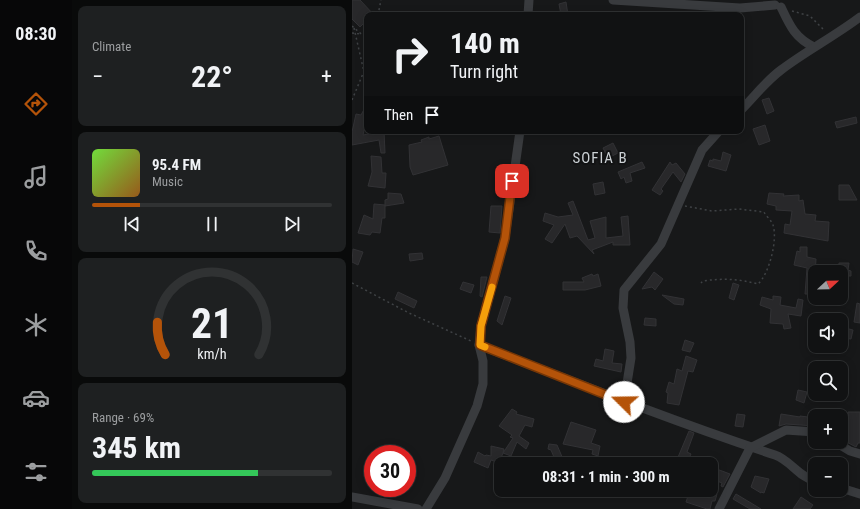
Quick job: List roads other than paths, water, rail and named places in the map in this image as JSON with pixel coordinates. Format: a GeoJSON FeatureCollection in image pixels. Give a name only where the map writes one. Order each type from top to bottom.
{"type":"FeatureCollection","features":[{"type":"Feature","properties":{"kind":"street"},"geometry":{"type":"LineString","coordinates":[[528,0],[528,12]]}},
{"type":"Feature","properties":{"kind":"street"},"geometry":{"type":"LineString","coordinates":[[613,0],[740,8],[778,6],[802,42],[814,47]]}},
{"type":"Feature","properties":{"kind":"street"},"geometry":{"type":"LineString","coordinates":[[744,107],[779,71],[860,17]]}},
{"type":"Feature","properties":{"kind":"street"},"geometry":{"type":"LineString","coordinates":[[801,56],[802,42]]}},
{"type":"Feature","properties":{"kind":"street"},"geometry":{"type":"LineString","coordinates":[[426,509],[445,478],[477,406],[483,384],[480,345],[481,326],[505,238],[520,134]]}},
{"type":"Feature","properties":{"kind":"street"},"geometry":{"type":"LineString","coordinates":[[624,402],[631,358],[630,342],[623,308],[624,290],[661,244],[702,150],[716,134]]}},
{"type":"Feature","properties":{"kind":"street"},"geometry":{"type":"LineString","coordinates":[[480,345],[624,402],[750,448],[777,455],[808,479]]}},
{"type":"Feature","properties":{"kind":"street"},"geometry":{"type":"LineString","coordinates":[[719,509],[750,448],[786,430],[808,432]]}},
{"type":"Feature","properties":{"kind":"street"},"geometry":{"type":"LineString","coordinates":[[847,449],[860,454]]}},
{"type":"Feature","properties":{"kind":"street"},"geometry":{"type":"LineString","coordinates":[[848,490],[860,494]]}},
{"type":"Feature","properties":{"kind":"street"},"geometry":{"type":"LineString","coordinates":[[352,497],[418,509]]}},
{"type":"Feature","properties":{"kind":"district","name":"SOFIA B"},"geometry":{"type":"Point","coordinates":[600,158]}}]}
